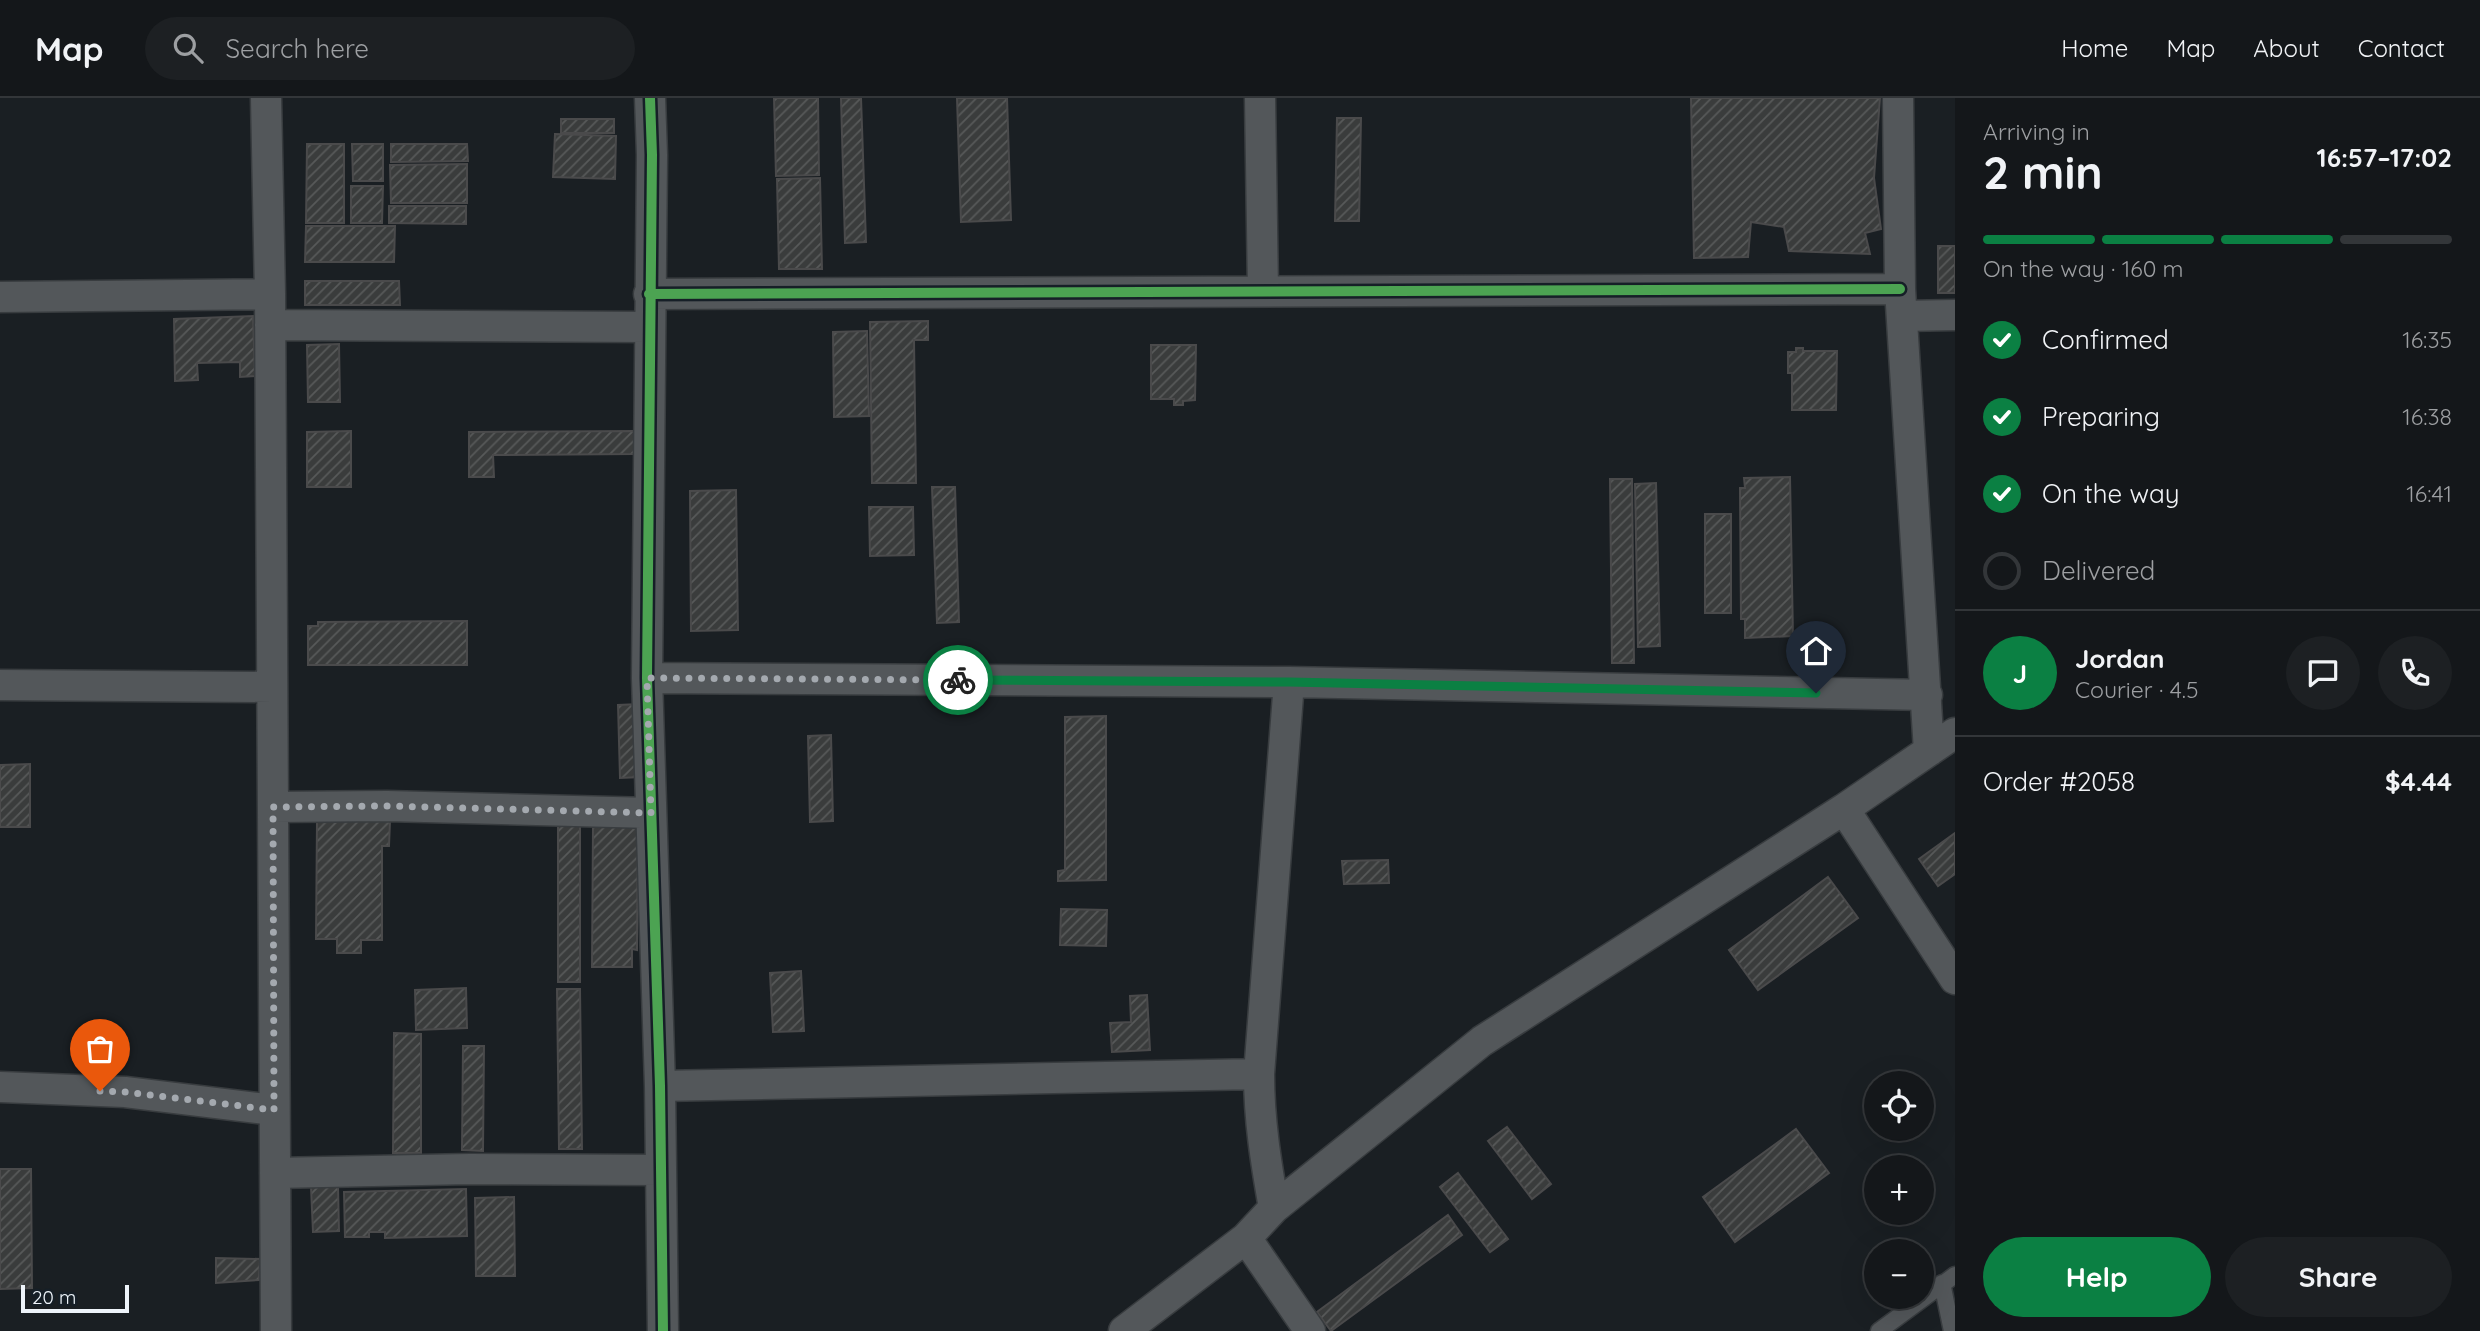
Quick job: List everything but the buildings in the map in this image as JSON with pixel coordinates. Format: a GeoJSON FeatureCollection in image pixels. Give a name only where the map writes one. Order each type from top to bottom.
{"type":"FeatureCollection","features":[{"type":"Feature","properties":{"kind":"street"},"geometry":{"type":"LineString","coordinates":[[266,98],[270,294],[276,1331]]}},
{"type":"Feature","properties":{"kind":"street"},"geometry":{"type":"LineString","coordinates":[[650,98],[652,155],[647,678],[660,1086],[663,1331]]}},
{"type":"Feature","properties":{"kind":"street"},"geometry":{"type":"LineString","coordinates":[[1259,98],[1263,292]]}},
{"type":"Feature","properties":{"kind":"street"},"geometry":{"type":"LineString","coordinates":[[1898,98],[1901,302],[1929,751]]}},
{"type":"Feature","properties":{"kind":"street"},"geometry":{"type":"LineString","coordinates":[[649,294],[1263,292],[1901,302],[1955,314]]}},
{"type":"Feature","properties":{"kind":"street"},"geometry":{"type":"LineString","coordinates":[[0,297],[270,294]]}},
{"type":"Feature","properties":{"kind":"street"},"geometry":{"type":"LineString","coordinates":[[270,325],[649,327]]}},
{"type":"Feature","properties":{"kind":"street"},"geometry":{"type":"LineString","coordinates":[[647,678],[1289,682],[1927,695]]}},
{"type":"Feature","properties":{"kind":"street"},"geometry":{"type":"LineString","coordinates":[[1274,1208],[1263,1150],[1258,1074],[1289,682]]}},
{"type":"Feature","properties":{"kind":"street"},"geometry":{"type":"LineString","coordinates":[[0,685],[272,687]]}},
{"type":"Feature","properties":{"kind":"street"},"geometry":{"type":"LineString","coordinates":[[1124,1331],[1246,1238],[1274,1208],[1482,1041],[1844,809],[1955,733]]}},
{"type":"Feature","properties":{"kind":"street"},"geometry":{"type":"LineString","coordinates":[[273,807],[387,806],[651,813]]}},
{"type":"Feature","properties":{"kind":"street"},"geometry":{"type":"LineString","coordinates":[[1844,809],[1955,979]]}},
{"type":"Feature","properties":{"kind":"street"},"geometry":{"type":"LineString","coordinates":[[660,1086],[1258,1074]]}},
{"type":"Feature","properties":{"kind":"street"},"geometry":{"type":"LineString","coordinates":[[0,1087],[125,1092],[274,1110]]}},
{"type":"Feature","properties":{"kind":"street"},"geometry":{"type":"LineString","coordinates":[[275,1173],[470,1169],[661,1170]]}},
{"type":"Feature","properties":{"kind":"street"},"geometry":{"type":"LineString","coordinates":[[1246,1238],[1310,1331]]}},
{"type":"Feature","properties":{"kind":"lane"},"geometry":{"type":"LineString","coordinates":[[1879,1331],[1949,1279]]}},
{"type":"Feature","properties":{"kind":"lane"},"geometry":{"type":"LineString","coordinates":[[1949,1279],[1952,1331]]}},
{"type":"Feature","properties":{"kind":"cycle path"},"geometry":{"type":"LineString","coordinates":[[650,98],[652,155],[647,678],[660,1086],[663,1331]]}},
{"type":"Feature","properties":{"kind":"cycle path"},"geometry":{"type":"LineString","coordinates":[[649,294],[1900,289]]}},
{"type":"Feature","properties":{"kind":"way so far"},"geometry":{"type":"LineString","coordinates":[[100,1091],[274,1110],[273,807],[387,806],[651,813],[647,678],[958,680]]}},
{"type":"Feature","properties":{"kind":"route"},"geometry":{"type":"LineString","coordinates":[[958,680],[1289,682],[1816,693]]}}]}
